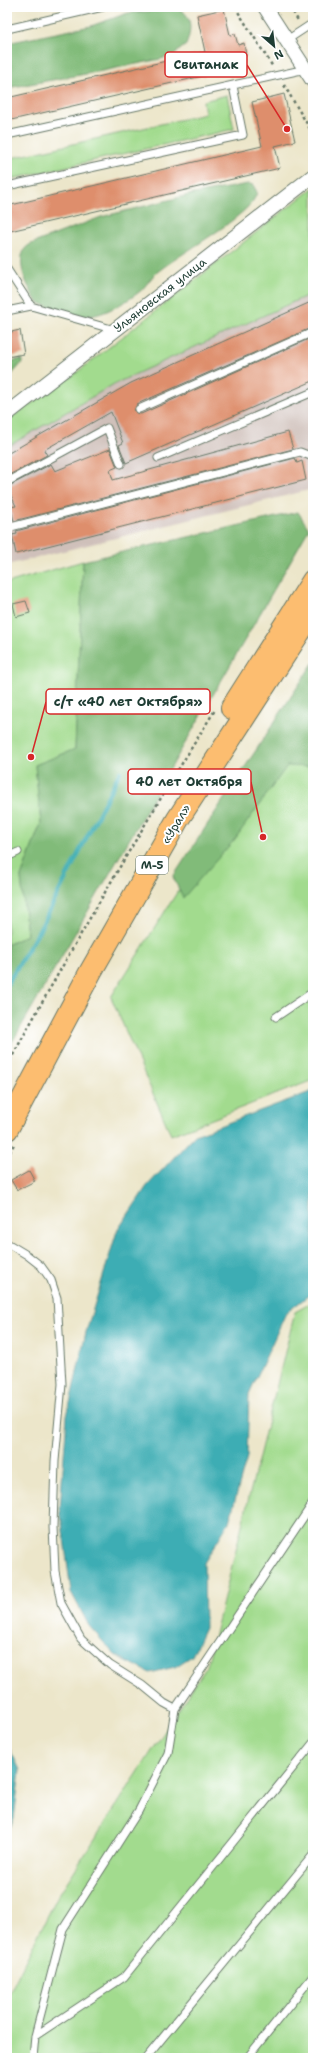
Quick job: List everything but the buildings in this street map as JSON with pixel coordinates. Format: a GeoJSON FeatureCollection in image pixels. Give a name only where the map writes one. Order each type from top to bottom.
{"type":"FeatureCollection","features":[{"type":"Feature","properties":{"kind":"highway","name":"«Урал»"},"geometry":{"type":"LineString","coordinates":[[7,1096],[77,964],[166,812],[309,575]]}},
{"type":"Feature","properties":{"kind":"highway","name":"«Урал»"},"geometry":{"type":"LineString","coordinates":[[7,1129],[91,971],[178,819],[313,611]]}},
{"type":"Feature","properties":{"kind":"street"},"geometry":{"type":"LineString","coordinates":[[265,7],[309,75]]}},
{"type":"Feature","properties":{"kind":"street","name":"Ульяновская улица"},"geometry":{"type":"LineString","coordinates":[[7,414],[313,176]]}},
{"type":"Feature","properties":{"kind":"lane"},"geometry":{"type":"LineString","coordinates":[[7,29],[103,7]]}},
{"type":"Feature","properties":{"kind":"lane"},"geometry":{"type":"LineString","coordinates":[[287,40],[313,23]]}},
{"type":"Feature","properties":{"kind":"lane"},"geometry":{"type":"LineString","coordinates":[[7,135],[233,86],[309,75]]}},
{"type":"Feature","properties":{"kind":"lane"},"geometry":{"type":"LineString","coordinates":[[7,186],[243,135],[233,86]]}},
{"type":"Feature","properties":{"kind":"lane"},"geometry":{"type":"LineString","coordinates":[[7,269],[31,306]]}},
{"type":"Feature","properties":{"kind":"lane"},"geometry":{"type":"LineString","coordinates":[[7,311],[31,306],[115,330]]}},
{"type":"Feature","properties":{"kind":"lane"},"geometry":{"type":"LineString","coordinates":[[139,409],[313,332]]}},
{"type":"Feature","properties":{"kind":"lane"},"geometry":{"type":"LineString","coordinates":[[158,458],[313,392]]}},
{"type":"Feature","properties":{"kind":"lane"},"geometry":{"type":"LineString","coordinates":[[7,482],[107,428],[121,464]]}},
{"type":"Feature","properties":{"kind":"lane"},"geometry":{"type":"LineString","coordinates":[[7,527],[300,452],[313,457]]}},
{"type":"Feature","properties":{"kind":"lane"},"geometry":{"type":"LineString","coordinates":[[7,857],[18,852]]}},
{"type":"Feature","properties":{"kind":"lane"},"geometry":{"type":"LineString","coordinates":[[276,1017],[313,992]]}},
{"type":"Feature","properties":{"kind":"lane"},"geometry":{"type":"LineString","coordinates":[[7,1243],[27,1255],[41,1266],[51,1280],[57,1298],[62,1384],[55,1461],[53,1527],[55,1571],[61,1603],[81,1639],[110,1665],[142,1685],[164,1704],[175,1709]]}},
{"type":"Feature","properties":{"kind":"lane"},"geometry":{"type":"LineString","coordinates":[[33,2058],[35,2036],[63,1928],[139,1810],[168,1753],[175,1709],[313,1503]]}},
{"type":"Feature","properties":{"kind":"lane"},"geometry":{"type":"LineString","coordinates":[[35,2036],[124,1977],[313,1743]]}},
{"type":"Feature","properties":{"kind":"lane"},"geometry":{"type":"LineString","coordinates":[[146,2058],[313,1855]]}},
{"type":"Feature","properties":{"kind":"lane"},"geometry":{"type":"LineString","coordinates":[[247,2058],[313,1976]]}},
{"type":"Feature","properties":{"kind":"path"},"geometry":{"type":"LineString","coordinates":[[309,575],[313,556]]}},
{"type":"Feature","properties":{"kind":"path"},"geometry":{"type":"LineString","coordinates":[[7,1066],[66,958],[155,806],[218,706]]}},
{"type":"Feature","properties":{"kind":"shaded area"},"geometry":{"type":"Polygon","coordinates":[[[313,293],[313,489],[7,565],[7,447],[114,384],[313,293]]]}},
{"type":"Feature","properties":{"kind":"green space"},"geometry":{"type":"Polygon","coordinates":[[[176,9],[186,14],[190,24],[190,29],[186,45],[173,55],[161,59],[97,72],[7,88],[7,43],[91,26],[128,13],[176,9]]]}},
{"type":"Feature","properties":{"kind":"green space"},"geometry":{"type":"Polygon","coordinates":[[[227,95],[234,129],[7,180],[7,159],[205,114],[203,101],[227,95]]]}},
{"type":"Feature","properties":{"kind":"green space"},"geometry":{"type":"Polygon","coordinates":[[[248,184],[253,185],[257,192],[253,201],[242,212],[212,235],[164,267],[154,275],[138,293],[112,309],[100,314],[81,316],[37,302],[30,291],[22,270],[22,256],[25,249],[31,244],[101,217],[189,195],[248,184]]]}},
{"type":"Feature","properties":{"kind":"green space"},"geometry":{"type":"Polygon","coordinates":[[[313,188],[313,293],[114,384],[7,447],[7,420],[71,377],[313,188]]]}},
{"type":"Feature","properties":{"kind":"green space"},"geometry":{"type":"Polygon","coordinates":[[[22,359],[22,363],[7,380],[7,362],[22,359]]]}},
{"type":"Feature","properties":{"kind":"green space"},"geometry":{"type":"Polygon","coordinates":[[[298,512],[309,529],[7,1051],[7,945],[27,935],[21,877],[41,823],[35,765],[75,749],[83,561],[298,512]]]}},
{"type":"Feature","properties":{"kind":"green space"},"geometry":{"type":"Polygon","coordinates":[[[83,561],[75,750],[35,765],[41,823],[21,877],[27,935],[7,945],[7,583],[83,561]]]}},
{"type":"Feature","properties":{"kind":"green space"},"geometry":{"type":"Polygon","coordinates":[[[313,663],[313,767],[287,766],[235,839],[183,898],[173,877],[313,663]]]}},
{"type":"Feature","properties":{"kind":"green space"},"geometry":{"type":"Polygon","coordinates":[[[313,677],[313,1080],[171,1135],[111,997],[313,677]]]}},
{"type":"Feature","properties":{"kind":"green space"},"geometry":{"type":"Polygon","coordinates":[[[313,1302],[313,2058],[7,2058],[7,1998],[56,1899],[207,1666],[295,1312],[313,1302]]]}},
{"type":"Feature","properties":{"kind":"water"},"geometry":{"type":"Polygon","coordinates":[[[313,1091],[313,1292],[286,1313],[249,1394],[247,1457],[229,1522],[204,1563],[205,1628],[192,1656],[175,1667],[150,1673],[115,1655],[89,1626],[71,1592],[60,1508],[67,1416],[86,1332],[117,1231],[147,1186],[195,1135],[313,1091]]]}},
{"type":"Feature","properties":{"kind":"water"},"geometry":{"type":"Polygon","coordinates":[[[7,1743],[20,1770],[14,1819],[7,1835],[7,1743]]]}},
{"type":"Feature","properties":{"kind":"waterway"},"geometry":{"type":"LineString","coordinates":[[7,984],[39,931],[120,772]]}},
{"type":"Feature","properties":{"kind":"place","name":"Свитанак"},"geometry":{"type":"Point","coordinates":[287,129]}},
{"type":"Feature","properties":{"kind":"place","name":"с/т «40 лет Октября»"},"geometry":{"type":"Point","coordinates":[31,757]}},
{"type":"Feature","properties":{"kind":"place","name":"40 лет Октября"},"geometry":{"type":"Point","coordinates":[263,837]}}]}
